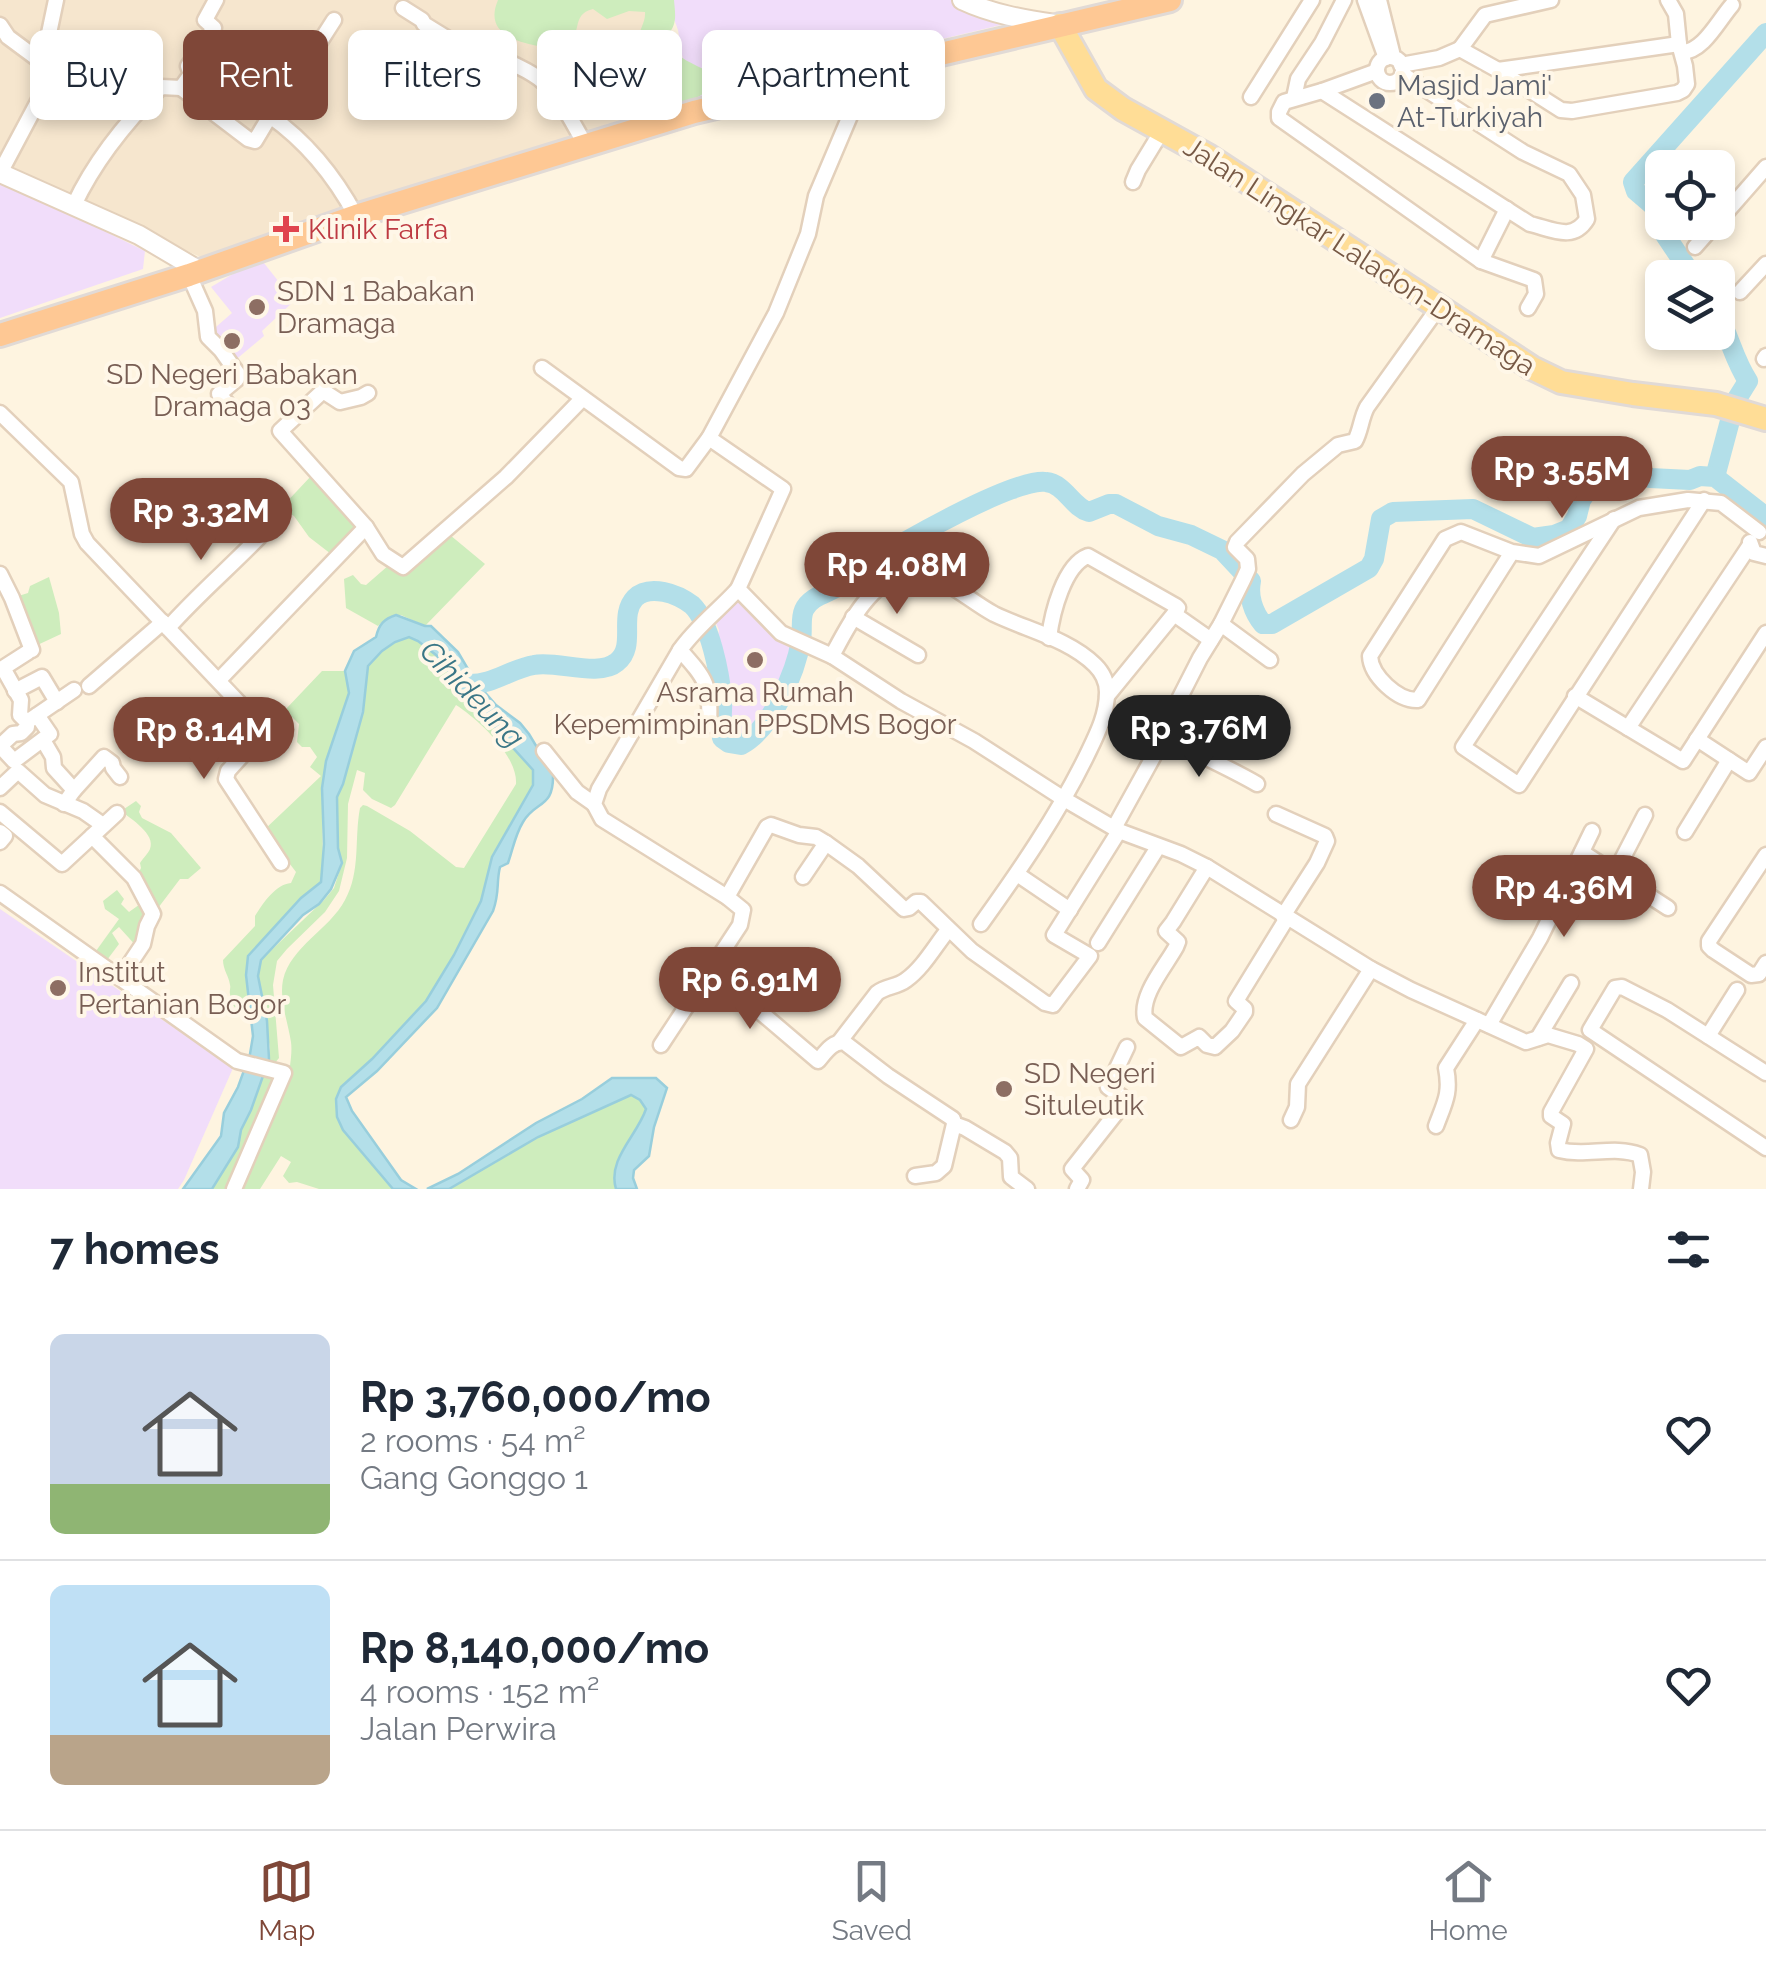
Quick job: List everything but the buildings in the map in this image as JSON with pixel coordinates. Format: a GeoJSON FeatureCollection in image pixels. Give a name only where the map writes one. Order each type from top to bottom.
{"type":"FeatureCollection","features":[{"type":"Feature","properties":{"kind":"highway"},"geometry":{"type":"LineString","coordinates":[[945,53],[1170,0]]}},
{"type":"Feature","properties":{"kind":"highway"},"geometry":{"type":"LineString","coordinates":[[0,335],[356,216],[702,110]]}},
{"type":"Feature","properties":{"kind":"main road","name":"Jalan Lingkar Laladon-Dramaga"},"geometry":{"type":"LineString","coordinates":[[1060,25],[1096,89],[1122,109],[1208,156],[1532,368],[1562,382],[1746,413]]}},
{"type":"Feature","properties":{"kind":"street"},"geometry":{"type":"LineString","coordinates":[[50,30],[56,0]]}},
{"type":"Feature","properties":{"kind":"street"},"geometry":{"type":"LineString","coordinates":[[962,0],[1007,17],[1060,25]]}},
{"type":"Feature","properties":{"kind":"street"},"geometry":{"type":"LineString","coordinates":[[1250,98],[1312,0]]}},
{"type":"Feature","properties":{"kind":"street"},"geometry":{"type":"LineString","coordinates":[[1294,98],[1298,80],[1344,0]]}},
{"type":"Feature","properties":{"kind":"street"},"geometry":{"type":"LineString","coordinates":[[1322,92],[1530,224],[1567,233],[1578,231],[1587,219],[1583,195],[1570,174],[1523,152],[1395,64],[1365,0]]}},
{"type":"Feature","properties":{"kind":"street"},"geometry":{"type":"LineString","coordinates":[[1380,0],[1395,64],[1396,82],[1386,82],[1378,76],[1381,61],[1395,64],[1439,58],[1460,49],[1485,15],[1551,0]]}},
{"type":"Feature","properties":{"kind":"street"},"geometry":{"type":"LineString","coordinates":[[1460,49],[1561,110],[1677,93],[1687,84],[1676,14],[1668,0]]}},
{"type":"Feature","properties":{"kind":"street"},"geometry":{"type":"LineString","coordinates":[[1498,70],[1680,48],[1689,53],[1732,5]]}},
{"type":"Feature","properties":{"kind":"street"},"geometry":{"type":"LineString","coordinates":[[74,205],[124,126],[161,87],[181,88],[192,72],[188,66],[214,28],[205,20],[212,6]]}},
{"type":"Feature","properties":{"kind":"street"},"geometry":{"type":"LineString","coordinates":[[403,8],[434,30]]}},
{"type":"Feature","properties":{"kind":"street"},"geometry":{"type":"LineString","coordinates":[[328,30],[334,20]]}},
{"type":"Feature","properties":{"kind":"street"},"geometry":{"type":"LineString","coordinates":[[0,25],[8,37],[30,53]]}},
{"type":"Feature","properties":{"kind":"street"},"geometry":{"type":"LineString","coordinates":[[517,66],[544,83],[586,144]]}},
{"type":"Feature","properties":{"kind":"street"},"geometry":{"type":"LineString","coordinates":[[1377,71],[1284,102],[1278,112],[1281,121],[1482,261],[1534,280],[1536,294],[1528,308]]}},
{"type":"Feature","properties":{"kind":"street"},"geometry":{"type":"LineString","coordinates":[[30,118],[0,173],[140,235],[194,273],[208,336],[238,374],[219,394],[230,407]]}},
{"type":"Feature","properties":{"kind":"street"},"geometry":{"type":"LineString","coordinates":[[224,120],[252,141],[267,120]]}},
{"type":"Feature","properties":{"kind":"street"},"geometry":{"type":"LineString","coordinates":[[275,120],[302,141],[324,166],[356,216]]}},
{"type":"Feature","properties":{"kind":"street"},"geometry":{"type":"LineString","coordinates":[[542,368],[582,400],[686,469],[709,438],[776,313],[808,234],[816,196],[849,120]]}},
{"type":"Feature","properties":{"kind":"street"},"geometry":{"type":"LineString","coordinates":[[1133,182],[1163,130]]}},
{"type":"Feature","properties":{"kind":"street"},"geometry":{"type":"LineString","coordinates":[[1735,202],[1766,167]]}},
{"type":"Feature","properties":{"kind":"street"},"geometry":{"type":"LineString","coordinates":[[1482,261],[1507,209]]}},
{"type":"Feature","properties":{"kind":"street"},"geometry":{"type":"LineString","coordinates":[[1695,248],[1702,240]]}},
{"type":"Feature","properties":{"kind":"street"},"geometry":{"type":"LineString","coordinates":[[1740,292],[1766,264]]}},
{"type":"Feature","properties":{"kind":"street"},"geometry":{"type":"LineString","coordinates":[[728,897],[768,826],[816,838],[858,866],[904,909],[920,902],[972,951],[1053,1005],[1090,956],[1054,935],[1116,829],[1164,736],[1170,716],[1245,575],[1247,560],[1235,547],[1236,542],[1303,474],[1338,445],[1354,441],[1367,406],[1438,308]]}},
{"type":"Feature","properties":{"kind":"street"},"geometry":{"type":"LineString","coordinates":[[368,393],[340,402],[323,391],[280,431],[366,526],[383,554],[403,568],[506,477],[582,400]]}},
{"type":"Feature","properties":{"kind":"street"},"geometry":{"type":"LineString","coordinates":[[0,414],[71,482],[87,544],[262,729],[228,771],[226,779],[282,862]]}},
{"type":"Feature","properties":{"kind":"street"},"geometry":{"type":"LineString","coordinates":[[594,804],[680,650],[691,634],[738,589],[783,488],[709,438]]}},
{"type":"Feature","properties":{"kind":"street"},"geometry":{"type":"LineString","coordinates":[[1615,518],[1463,747],[1519,784],[1704,500]]}},
{"type":"Feature","properties":{"kind":"street"},"geometry":{"type":"LineString","coordinates":[[1512,552],[1418,700],[1403,698],[1389,687],[1370,664],[1370,656],[1445,539],[1461,532],[1512,552],[1539,556],[1639,508],[1704,500],[1720,503],[1753,540],[1758,556],[1766,556]]}},
{"type":"Feature","properties":{"kind":"street"},"geometry":{"type":"LineString","coordinates":[[219,680],[366,526]]}},
{"type":"Feature","properties":{"kind":"street"},"geometry":{"type":"LineString","coordinates":[[0,574],[30,651],[3,668],[8,685],[21,700],[20,715],[32,719],[50,734],[14,761],[0,746],[13,734],[21,734],[32,719],[165,625],[267,529]]}},
{"type":"Feature","properties":{"kind":"street"},"geometry":{"type":"LineString","coordinates":[[1628,728],[1753,540]]}},
{"type":"Feature","properties":{"kind":"street"},"geometry":{"type":"LineString","coordinates":[[1049,638],[1063,586],[1085,556],[1176,606],[1174,614],[1107,696]]}},
{"type":"Feature","properties":{"kind":"street"},"geometry":{"type":"LineString","coordinates":[[832,656],[853,617],[884,585],[913,573],[937,578],[993,613],[1069,646],[1096,666],[1106,681],[1102,722],[1064,799],[981,924]]}},
{"type":"Feature","properties":{"kind":"street"},"geometry":{"type":"LineString","coordinates":[[738,589],[768,621],[793,639],[832,656],[1064,799],[1116,829],[1207,867],[1371,969],[1483,1023],[1534,1042],[1571,982]]}},
{"type":"Feature","properties":{"kind":"street"},"geometry":{"type":"LineString","coordinates":[[1174,614],[1212,640]]}},
{"type":"Feature","properties":{"kind":"street"},"geometry":{"type":"LineString","coordinates":[[853,617],[918,655]]}},
{"type":"Feature","properties":{"kind":"street"},"geometry":{"type":"LineString","coordinates":[[1221,624],[1270,660]]}},
{"type":"Feature","properties":{"kind":"street"},"geometry":{"type":"LineString","coordinates":[[1575,696],[1683,761],[1766,633]]}},
{"type":"Feature","properties":{"kind":"street"},"geometry":{"type":"LineString","coordinates":[[680,650],[702,674],[709,690],[709,725]]}},
{"type":"Feature","properties":{"kind":"street"},"geometry":{"type":"LineString","coordinates":[[8,685],[42,678],[57,702]]}},
{"type":"Feature","properties":{"kind":"street"},"geometry":{"type":"LineString","coordinates":[[1164,736],[1256,784]]}},
{"type":"Feature","properties":{"kind":"street"},"geometry":{"type":"LineString","coordinates":[[43,740],[53,757],[54,768],[74,790]]}},
{"type":"Feature","properties":{"kind":"street"},"geometry":{"type":"LineString","coordinates":[[1697,740],[1749,773],[1766,747]]}},
{"type":"Feature","properties":{"kind":"street"},"geometry":{"type":"LineString","coordinates":[[544,750],[602,818],[743,910],[740,925],[661,1045]]}},
{"type":"Feature","properties":{"kind":"street"},"geometry":{"type":"LineString","coordinates":[[64,804],[104,757],[120,777]]}},
{"type":"Feature","properties":{"kind":"street"},"geometry":{"type":"LineString","coordinates":[[1685,832],[1730,760]]}},
{"type":"Feature","properties":{"kind":"street"},"geometry":{"type":"LineString","coordinates":[[35,786],[54,768]]}},
{"type":"Feature","properties":{"kind":"street"},"geometry":{"type":"LineString","coordinates":[[4,778],[18,771],[44,796],[82,811],[134,878],[153,914],[143,944],[121,977]]}},
{"type":"Feature","properties":{"kind":"street"},"geometry":{"type":"LineString","coordinates":[[0,812],[62,864],[117,814]]}},
{"type":"Feature","properties":{"kind":"street"},"geometry":{"type":"LineString","coordinates":[[1207,867],[1167,928],[1178,942],[1143,1008],[1144,1018],[1181,1047],[1199,1037],[1216,1047],[1245,1012],[1236,1002],[1327,841],[1324,836],[1276,814]]}},
{"type":"Feature","properties":{"kind":"street"},"geometry":{"type":"LineString","coordinates":[[1614,873],[1645,815]]}},
{"type":"Feature","properties":{"kind":"street"},"geometry":{"type":"LineString","coordinates":[[1436,1126],[1449,1091],[1446,1068],[1483,1023],[1540,938],[1592,831]]}},
{"type":"Feature","properties":{"kind":"street"},"geometry":{"type":"LineString","coordinates":[[0,832],[5,836],[0,842]]}},
{"type":"Feature","properties":{"kind":"street"},"geometry":{"type":"LineString","coordinates":[[803,877],[826,843]]}},
{"type":"Feature","properties":{"kind":"street"},"geometry":{"type":"LineString","coordinates":[[1098,944],[1158,846]]}},
{"type":"Feature","properties":{"kind":"street"},"geometry":{"type":"LineString","coordinates":[[1582,852],[1668,908]]}},
{"type":"Feature","properties":{"kind":"street"},"geometry":{"type":"LineString","coordinates":[[1766,855],[1709,946],[1751,975],[1758,974],[1766,963]]}},
{"type":"Feature","properties":{"kind":"street"},"geometry":{"type":"LineString","coordinates":[[1017,874],[1070,910]]}},
{"type":"Feature","properties":{"kind":"street"},"geometry":{"type":"LineString","coordinates":[[0,893],[237,1061],[278,1071],[234,1189]]}},
{"type":"Feature","properties":{"kind":"street"},"geometry":{"type":"LineString","coordinates":[[707,972],[818,1061],[846,1036],[882,988],[907,980],[948,930]]}},
{"type":"Feature","properties":{"kind":"street"},"geometry":{"type":"LineString","coordinates":[[1291,1120],[1298,1084],[1371,969]]}},
{"type":"Feature","properties":{"kind":"street"},"geometry":{"type":"LineString","coordinates":[[1765,1071],[1647,998],[1618,987],[1590,1030],[1766,1148]]}},
{"type":"Feature","properties":{"kind":"street"},"geometry":{"type":"LineString","coordinates":[[1708,1036],[1738,990]]}},
{"type":"Feature","properties":{"kind":"street"},"geometry":{"type":"LineString","coordinates":[[1538,1038],[1548,1035],[1586,1049],[1550,1112],[1563,1124],[1559,1150],[1626,1150],[1640,1155],[1641,1189]]}},
{"type":"Feature","properties":{"kind":"street"},"geometry":{"type":"LineString","coordinates":[[840,1041],[953,1120],[944,1166],[936,1172],[915,1176]]}},
{"type":"Feature","properties":{"kind":"street"},"geometry":{"type":"LineString","coordinates":[[1077,1189],[1082,1180],[1072,1169],[1124,1103],[1108,1087],[1128,1047]]}},
{"type":"Feature","properties":{"kind":"street"},"geometry":{"type":"LineString","coordinates":[[954,1124],[1005,1152],[1010,1158],[1011,1177],[1027,1189]]}},
{"type":"Feature","properties":{"kind":"shaded area"},"geometry":{"type":"Polygon","coordinates":[[[0,0],[653,0],[663,30],[537,30],[537,120],[646,120],[207,260],[0,166],[0,0]]]}},
{"type":"Feature","properties":{"kind":"shaded area"},"geometry":{"type":"Polygon","coordinates":[[[667,0],[955,0],[1005,24],[945,38],[945,30],[702,30],[699,97],[688,91],[682,30],[678,30],[667,0]]]}},
{"type":"Feature","properties":{"kind":"shaded area"},"geometry":{"type":"Polygon","coordinates":[[[682,71],[699,103],[682,108],[682,71]]]}},
{"type":"Feature","properties":{"kind":"shaded area"},"geometry":{"type":"Polygon","coordinates":[[[0,180],[145,251],[143,269],[0,318],[0,180]]]}},
{"type":"Feature","properties":{"kind":"shaded area","name":"SDN 1 Babakan Dramaga"},"geometry":{"type":"Polygon","coordinates":[[[260,258],[294,301],[262,331],[264,336],[233,362],[209,333],[232,313],[211,287],[260,258]]]}},
{"type":"Feature","properties":{"kind":"shaded area","name":"Asrama Rumah Kepemimpinan PPSDMS Bogor"},"geometry":{"type":"Polygon","coordinates":[[[737,597],[795,649],[781,687],[753,728],[739,741],[728,738],[726,732],[719,630],[715,621],[737,597]]]}},
{"type":"Feature","properties":{"kind":"shaded area","name":"Institut Pertanian Bogor"},"geometry":{"type":"Polygon","coordinates":[[[0,909],[233,1068],[178,1189],[0,1189],[0,909]]]}},
{"type":"Feature","properties":{"kind":"green space"},"geometry":{"type":"Polygon","coordinates":[[[498,0],[674,0],[675,14],[671,30],[641,30],[645,12],[629,11],[607,19],[593,9],[581,16],[576,30],[537,30],[537,45],[517,40],[517,30],[501,30],[494,14],[498,0]]]}},
{"type":"Feature","properties":{"kind":"green space"},"geometry":{"type":"Polygon","coordinates":[[[682,57],[702,68],[702,94],[684,103],[682,57]]]}},
{"type":"Feature","properties":{"kind":"green space"},"geometry":{"type":"Polygon","coordinates":[[[312,475],[361,525],[331,554],[281,508],[312,475]]]}},
{"type":"Feature","properties":{"kind":"green space"},"geometry":{"type":"Polygon","coordinates":[[[446,535],[485,564],[425,626],[401,615],[378,626],[346,608],[344,579],[353,575],[366,585],[389,565],[401,569],[446,535]]]}},
{"type":"Feature","properties":{"kind":"green space"},"geometry":{"type":"Polygon","coordinates":[[[49,577],[61,634],[31,648],[12,598],[28,593],[30,586],[49,577]]]}},
{"type":"Feature","properties":{"kind":"green space"},"geometry":{"type":"Polygon","coordinates":[[[409,637],[435,655],[528,762],[533,770],[533,785],[492,857],[481,901],[427,1001],[341,1087],[343,1130],[393,1189],[319,1189],[289,1183],[283,1176],[291,1162],[281,1156],[260,1189],[239,1189],[290,1066],[283,980],[294,957],[338,911],[350,889],[360,808],[367,806],[410,831],[456,867],[464,868],[516,784],[504,750],[456,705],[391,808],[363,790],[365,773],[357,770],[348,804],[347,858],[339,891],[325,912],[277,961],[273,985],[279,1058],[274,1064],[268,1063],[270,1048],[258,976],[261,960],[334,888],[342,863],[337,797],[363,712],[368,666],[382,651],[409,637]]]}},
{"type":"Feature","properties":{"kind":"green space"},"geometry":{"type":"Polygon","coordinates":[[[322,671],[345,671],[349,693],[326,761],[322,788],[323,873],[321,882],[301,898],[248,956],[246,975],[252,1022],[232,1003],[223,960],[255,926],[255,916],[266,900],[275,890],[291,883],[296,872],[264,830],[321,776],[310,767],[317,757],[310,747],[297,742],[299,724],[285,710],[322,671]]]}},
{"type":"Feature","properties":{"kind":"green space"},"geometry":{"type":"Polygon","coordinates":[[[136,801],[141,806],[142,818],[171,833],[201,868],[188,879],[180,879],[155,912],[137,876],[151,843],[142,827],[121,811],[136,801]]]}},
{"type":"Feature","properties":{"kind":"green space"},"geometry":{"type":"Polygon","coordinates":[[[117,890],[124,899],[121,904],[129,912],[143,902],[152,913],[138,948],[119,927],[112,933],[119,944],[107,960],[96,951],[119,919],[105,909],[103,901],[117,890]]]}},
{"type":"Feature","properties":{"kind":"green space"},"geometry":{"type":"Polygon","coordinates":[[[264,1074],[272,1074],[276,1079],[230,1189],[212,1189],[238,1147],[264,1074]]]}},
{"type":"Feature","properties":{"kind":"green space"},"geometry":{"type":"Polygon","coordinates":[[[631,1095],[646,1109],[616,1169],[616,1189],[449,1189],[538,1137],[631,1095]]]}},
{"type":"Feature","properties":{"kind":"water","name":"Cihideung"},"geometry":{"type":"Polygon","coordinates":[[[396,615],[431,626],[458,652],[475,681],[529,734],[553,774],[551,793],[523,822],[508,863],[500,867],[493,911],[437,1008],[377,1071],[346,1097],[401,1180],[416,1189],[393,1189],[343,1130],[336,1099],[341,1087],[426,1001],[454,955],[481,901],[492,857],[533,785],[533,770],[469,699],[436,655],[409,637],[382,651],[368,666],[363,712],[337,797],[342,863],[331,889],[261,960],[258,976],[267,1021],[269,1059],[238,1147],[212,1189],[183,1189],[221,1136],[224,1113],[250,1054],[253,1036],[246,975],[248,956],[301,898],[321,882],[322,788],[326,761],[349,693],[345,671],[354,651],[376,637],[383,623],[396,615]]]}},
{"type":"Feature","properties":{"kind":"water"},"geometry":{"type":"Polygon","coordinates":[[[612,1078],[656,1078],[667,1088],[649,1156],[634,1170],[637,1189],[616,1189],[614,1178],[619,1158],[646,1109],[631,1095],[538,1137],[449,1189],[427,1189],[458,1174],[612,1078]]]}},
{"type":"Feature","properties":{"kind":"waterway"},"geometry":{"type":"LineString","coordinates":[[1682,260],[1663,232],[1657,209],[1636,191],[1633,182],[1766,33]]}},
{"type":"Feature","properties":{"kind":"waterway"},"geometry":{"type":"LineString","coordinates":[[1715,477],[1735,402],[1748,381],[1733,350]]}},
{"type":"Feature","properties":{"kind":"waterway","name":"Cihideung"},"geometry":{"type":"LineString","coordinates":[[468,684],[534,665],[609,667],[626,648],[628,613],[635,598],[649,591],[664,592],[692,605],[704,623],[719,677],[722,738],[741,745],[772,714],[788,683],[802,636],[803,614],[811,601],[932,527],[1031,483],[1053,484],[1089,512],[1116,504],[1158,526],[1191,535],[1222,550],[1251,581],[1252,604],[1263,624],[1272,624],[1369,568],[1381,519],[1393,512],[1473,509],[1533,538],[1554,535],[1569,529],[1595,480],[1605,472],[1623,467],[1650,478],[1715,477],[1766,517]]}},
{"type":"Feature","properties":{"kind":"place","name":"Masjid Jami' At-Turkiyah"},"geometry":{"type":"Point","coordinates":[1377,101]}},
{"type":"Feature","properties":{"kind":"place","name":"Klinik Farfa"},"geometry":{"type":"Point","coordinates":[286,229]}},
{"type":"Feature","properties":{"kind":"place","name":"SDN 1 Babakan Dramaga"},"geometry":{"type":"Point","coordinates":[257,307]}},
{"type":"Feature","properties":{"kind":"place","name":"SD Negeri Babakan Dramaga 03"},"geometry":{"type":"Point","coordinates":[232,341]}},
{"type":"Feature","properties":{"kind":"place","name":"Asrama Rumah Kepemimpinan PPSDMS Bogor"},"geometry":{"type":"Point","coordinates":[755,660]}},
{"type":"Feature","properties":{"kind":"place","name":"Institut Pertanian Bogor"},"geometry":{"type":"Point","coordinates":[58,988]}},
{"type":"Feature","properties":{"kind":"place","name":"SD Negeri Situleutik"},"geometry":{"type":"Point","coordinates":[1004,1089]}}]}
